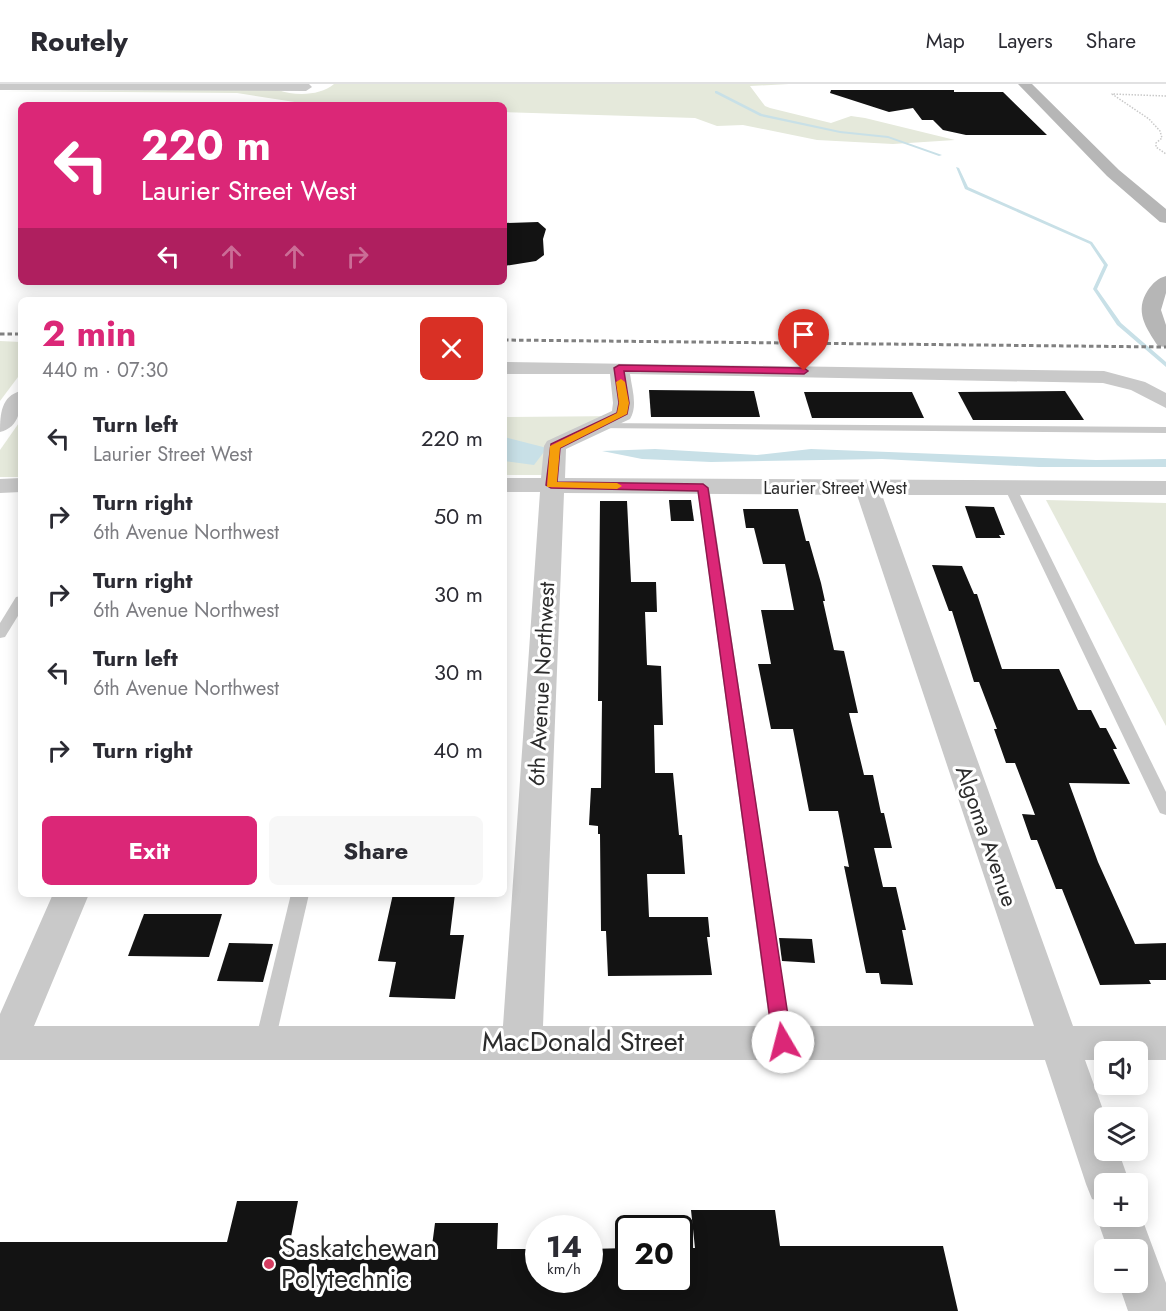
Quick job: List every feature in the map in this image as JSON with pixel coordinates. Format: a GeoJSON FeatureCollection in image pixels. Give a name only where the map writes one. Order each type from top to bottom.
{"type":"FeatureCollection","features":[{"type":"Feature","properties":{"kind":"street"},"geometry":{"type":"LineString","coordinates":[[1024,84],[1113,173],[1166,218]]}},
{"type":"Feature","properties":{"kind":"street"},"geometry":{"type":"LineString","coordinates":[[0,86],[306,87]]}},
{"type":"Feature","properties":{"kind":"street"},"geometry":{"type":"LineString","coordinates":[[1166,282],[1151,299],[1149,309],[1166,341]]}},
{"type":"Feature","properties":{"kind":"street"},"geometry":{"type":"LineString","coordinates":[[507,368],[1104,377],[1138,386],[1166,402]]}},
{"type":"Feature","properties":{"kind":"street","name":"6th Avenue Northwest"},"geometry":{"type":"LineString","coordinates":[[522,1042],[551,485],[555,446],[622,414],[624,403],[619,368]]}},
{"type":"Feature","properties":{"kind":"street"},"geometry":{"type":"LineString","coordinates":[[0,425],[17,402]]}},
{"type":"Feature","properties":{"kind":"street"},"geometry":{"type":"LineString","coordinates":[[0,486],[18,485]]}},
{"type":"Feature","properties":{"kind":"street","name":"Laurier Street West"},"geometry":{"type":"LineString","coordinates":[[507,485],[703,488],[1166,488]]}},
{"type":"Feature","properties":{"kind":"street","name":"Algoma Avenue"},"geometry":{"type":"LineString","coordinates":[[867,488],[1104,1173]]}},
{"type":"Feature","properties":{"kind":"street"},"geometry":{"type":"LineString","coordinates":[[4,1043],[70,897]]}},
{"type":"Feature","properties":{"kind":"street","name":"MacDonald Street"},"geometry":{"type":"LineString","coordinates":[[4,1043],[1166,1043]]}},
{"type":"Feature","properties":{"kind":"street"},"geometry":{"type":"LineString","coordinates":[[1146,1293],[1152,1311]]}},
{"type":"Feature","properties":{"kind":"lane"},"geometry":{"type":"LineString","coordinates":[[598,426],[1166,430]]}},
{"type":"Feature","properties":{"kind":"lane"},"geometry":{"type":"LineString","coordinates":[[703,488],[783,1042]]}},
{"type":"Feature","properties":{"kind":"lane"},"geometry":{"type":"LineString","coordinates":[[1011,489],[1166,809]]}},
{"type":"Feature","properties":{"kind":"lane"},"geometry":{"type":"LineString","coordinates":[[0,634],[18,605]]}},
{"type":"Feature","properties":{"kind":"lane"},"geometry":{"type":"LineString","coordinates":[[265,1042],[299,897]]}},
{"type":"Feature","properties":{"kind":"path"},"geometry":{"type":"LineString","coordinates":[[1166,96],[1112,94],[1130,109],[1153,122],[1161,131],[1162,138],[1156,143],[1156,147],[1166,154]]}},
{"type":"Feature","properties":{"kind":"shaded area"},"geometry":{"type":"Polygon","coordinates":[[[334,84],[789,84],[750,86],[765,106],[770,108],[831,123],[851,116],[865,118],[955,140],[893,144],[817,140],[743,125],[717,126],[695,118],[507,112],[507,102],[295,102],[237,93],[0,91],[278,90],[307,94],[334,84]]]}},
{"type":"Feature","properties":{"kind":"shaded area"},"geometry":{"type":"Polygon","coordinates":[[[0,341],[18,342],[18,377],[0,401],[0,341]]]}},
{"type":"Feature","properties":{"kind":"shaded area"},"geometry":{"type":"Polygon","coordinates":[[[624,416],[563,447],[547,475],[507,475],[507,417],[624,416]]]}},
{"type":"Feature","properties":{"kind":"shaded area"},"geometry":{"type":"Polygon","coordinates":[[[18,424],[18,477],[0,477],[0,450],[18,424]]]}},
{"type":"Feature","properties":{"kind":"shaded area"},"geometry":{"type":"Polygon","coordinates":[[[1046,500],[1166,503],[1166,726],[1046,500]]]}},
{"type":"Feature","properties":{"kind":"water"},"geometry":{"type":"Polygon","coordinates":[[[507,438],[547,448],[534,465],[507,461],[507,438]]]}},
{"type":"Feature","properties":{"kind":"water"},"geometry":{"type":"Polygon","coordinates":[[[655,449],[757,455],[811,449],[1096,460],[1166,459],[1166,467],[1039,467],[882,459],[711,462],[642,459],[602,451],[655,449]]]}},
{"type":"Feature","properties":{"kind":"building"},"geometry":{"type":"Polygon","coordinates":[[[831,90],[1003,92],[1047,135],[966,135],[943,130],[933,120],[922,120],[913,108],[889,112],[830,93],[831,90]]]}},
{"type":"Feature","properties":{"kind":"building"},"geometry":{"type":"Polygon","coordinates":[[[538,222],[546,229],[543,239],[544,255],[536,261],[507,266],[507,223],[538,222]]]}},
{"type":"Feature","properties":{"kind":"building"},"geometry":{"type":"Polygon","coordinates":[[[649,390],[754,391],[760,417],[651,417],[649,390]]]}},
{"type":"Feature","properties":{"kind":"building"},"geometry":{"type":"Polygon","coordinates":[[[1065,391],[1084,420],[973,420],[958,392],[1065,391]]]}},
{"type":"Feature","properties":{"kind":"building"},"geometry":{"type":"Polygon","coordinates":[[[804,392],[912,392],[924,418],[812,418],[804,392]]]}},
{"type":"Feature","properties":{"kind":"building"},"geometry":{"type":"Polygon","coordinates":[[[669,500],[691,500],[694,521],[671,521],[669,500]]]}},
{"type":"Feature","properties":{"kind":"building"},"geometry":{"type":"Polygon","coordinates":[[[600,501],[627,501],[631,582],[656,582],[657,612],[645,612],[647,665],[661,666],[663,725],[654,725],[655,773],[673,773],[685,874],[647,874],[649,917],[708,917],[710,937],[707,937],[712,975],[608,976],[606,931],[601,931],[600,834],[598,834],[598,826],[589,825],[591,788],[601,788],[602,701],[598,701],[600,501]]]}},
{"type":"Feature","properties":{"kind":"building"},"geometry":{"type":"Polygon","coordinates":[[[965,506],[994,507],[1005,535],[999,535],[1001,538],[976,538],[965,506]]]}},
{"type":"Feature","properties":{"kind":"building"},"geometry":{"type":"Polygon","coordinates":[[[743,509],[798,509],[806,541],[809,541],[821,583],[834,650],[844,651],[858,713],[849,713],[864,775],[873,775],[881,813],[884,813],[892,848],[874,848],[883,887],[896,887],[906,930],[902,930],[913,985],[881,984],[879,973],[866,973],[844,866],[849,867],[838,811],[809,811],[793,729],[771,729],[758,664],[771,664],[761,610],[794,610],[785,564],[763,564],[754,528],[746,528],[743,509]]]}},
{"type":"Feature","properties":{"kind":"building"},"geometry":{"type":"Polygon","coordinates":[[[932,565],[962,566],[974,594],[977,594],[1002,669],[1059,669],[1078,710],[1091,710],[1100,728],[1106,728],[1117,749],[1113,749],[1130,784],[1069,783],[1098,862],[1135,944],[1166,943],[1166,980],[1149,980],[1151,984],[1100,985],[1062,889],[1056,889],[1037,840],[1031,840],[1022,814],[1035,815],[1015,763],[1006,763],[994,729],[997,729],[979,682],[974,682],[952,611],[949,611],[932,565]]]}},
{"type":"Feature","properties":{"kind":"building"},"geometry":{"type":"Polygon","coordinates":[[[392,897],[455,897],[450,935],[464,935],[455,999],[389,997],[396,962],[378,961],[392,897]]]}},
{"type":"Feature","properties":{"kind":"building"},"geometry":{"type":"Polygon","coordinates":[[[144,914],[222,914],[209,957],[128,956],[144,914]]]}},
{"type":"Feature","properties":{"kind":"building"},"geometry":{"type":"Polygon","coordinates":[[[779,938],[812,939],[815,963],[782,961],[779,938]]]}},
{"type":"Feature","properties":{"kind":"building"},"geometry":{"type":"Polygon","coordinates":[[[229,943],[273,944],[263,982],[217,981],[229,943]]]}},
{"type":"Feature","properties":{"kind":"building","name":"Saskatchewan Polytechnic"},"geometry":{"type":"Polygon","coordinates":[[[237,1201],[298,1201],[289,1247],[432,1246],[435,1223],[498,1223],[497,1249],[525,1249],[525,1293],[603,1293],[603,1249],[615,1248],[615,1293],[693,1293],[693,1248],[695,1248],[691,1210],[775,1210],[780,1246],[943,1246],[958,1311],[0,1311],[0,1242],[227,1242],[237,1201]]]}},
{"type":"Feature","properties":{"kind":"waterway"},"geometry":{"type":"LineString","coordinates":[[716,92],[761,115],[840,132],[888,137],[940,155]]}},
{"type":"Feature","properties":{"kind":"waterway"},"geometry":{"type":"LineString","coordinates":[[957,168],[966,188],[1091,243],[1106,265],[1095,289],[1119,324],[1166,365]]}},
{"type":"Feature","properties":{"kind":"railway"},"geometry":{"type":"LineString","coordinates":[[0,334],[18,334]]}},
{"type":"Feature","properties":{"kind":"railway"},"geometry":{"type":"LineString","coordinates":[[507,340],[1166,347]]}},
{"type":"Feature","properties":{"kind":"slow traffic"},"geometry":{"type":"LineString","coordinates":[[617,486],[551,485],[555,446],[622,414],[624,403],[621,382]]}},
{"type":"Feature","properties":{"kind":"place","name":"Saskatchewan Polytechnic"},"geometry":{"type":"Point","coordinates":[269,1264]}},
{"type":"Feature","properties":{"kind":"route"},"geometry":{"type":"LineString","coordinates":[[783,1042],[703,488],[551,485],[555,446],[622,414],[624,403],[619,368],[804,371]]}}]}
